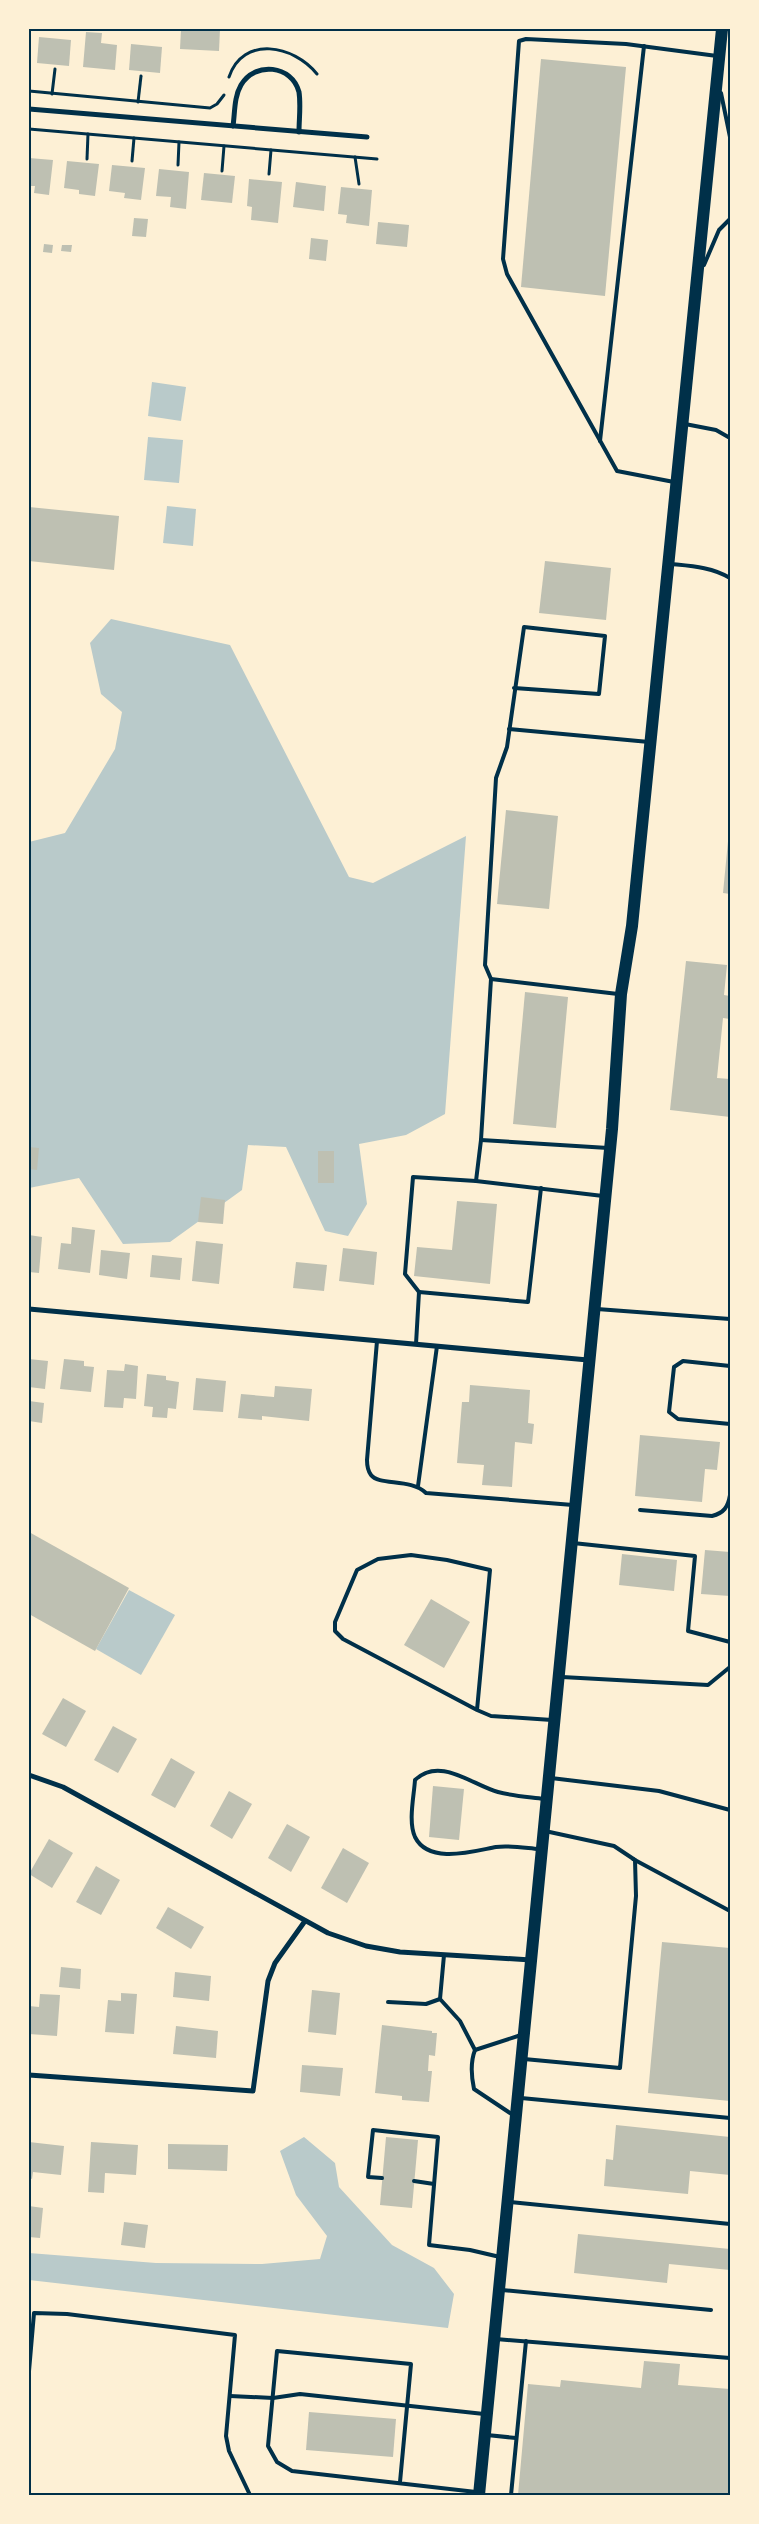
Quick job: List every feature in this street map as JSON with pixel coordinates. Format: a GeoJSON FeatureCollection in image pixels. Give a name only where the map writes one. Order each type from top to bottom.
{"type":"FeatureCollection","features":[{"type":"Feature","properties":{"kind":"main road"},"geometry":{"type":"LineString","coordinates":[[479,2494],[606,1196],[621,994],[632,926],[722,29]]}},
{"type":"Feature","properties":{"kind":"street"},"geometry":{"type":"LineString","coordinates":[[233,126],[236,96],[242,84],[251,73],[264,69],[278,70],[291,78],[298,91],[298,132]]}},
{"type":"Feature","properties":{"kind":"street"},"geometry":{"type":"LineString","coordinates":[[29,109],[367,137]]}},
{"type":"Feature","properties":{"kind":"street"},"geometry":{"type":"LineString","coordinates":[[29,1309],[589,1360]]}},
{"type":"Feature","properties":{"kind":"street"},"geometry":{"type":"LineString","coordinates":[[29,1775],[62,1787],[328,1933],[366,1946],[400,1952],[531,1960]]}},
{"type":"Feature","properties":{"kind":"street"},"geometry":{"type":"LineString","coordinates":[[29,2074],[253,2091],[268,1981],[274,1963],[305,1921]]}},
{"type":"Feature","properties":{"kind":"lane"},"geometry":{"type":"LineString","coordinates":[[676,482],[617,471],[507,274],[503,259],[519,41],[526,39],[644,46],[719,56]]}},
{"type":"Feature","properties":{"kind":"lane"},"geometry":{"type":"LineString","coordinates":[[600,441],[644,46]]}},
{"type":"Feature","properties":{"kind":"lane"},"geometry":{"type":"LineString","coordinates":[[717,74],[730,137]]}},
{"type":"Feature","properties":{"kind":"lane"},"geometry":{"type":"LineString","coordinates":[[696,285],[716,236],[730,219]]}},
{"type":"Feature","properties":{"kind":"lane"},"geometry":{"type":"LineString","coordinates":[[682,424],[716,430],[730,438]]}},
{"type":"Feature","properties":{"kind":"lane"},"geometry":{"type":"LineString","coordinates":[[668,564],[701,567],[720,572],[730,578]]}},
{"type":"Feature","properties":{"kind":"lane"},"geometry":{"type":"LineString","coordinates":[[476,1181],[481,1140],[491,979],[485,965],[496,778],[507,747],[514,688],[524,627],[604,636],[598,694],[514,688]]}},
{"type":"Feature","properties":{"kind":"lane"},"geometry":{"type":"LineString","coordinates":[[509,729],[650,742]]}},
{"type":"Feature","properties":{"kind":"lane"},"geometry":{"type":"LineString","coordinates":[[491,979],[621,994]]}},
{"type":"Feature","properties":{"kind":"lane"},"geometry":{"type":"LineString","coordinates":[[481,1140],[610,1148]]}},
{"type":"Feature","properties":{"kind":"lane"},"geometry":{"type":"LineString","coordinates":[[416,1344],[419,1292],[405,1274],[413,1177],[476,1181],[606,1196]]}},
{"type":"Feature","properties":{"kind":"lane"},"geometry":{"type":"LineString","coordinates":[[419,1292],[528,1302],[540,1188]]}},
{"type":"Feature","properties":{"kind":"lane"},"geometry":{"type":"LineString","coordinates":[[594,1309],[730,1319]]}},
{"type":"Feature","properties":{"kind":"lane"},"geometry":{"type":"LineString","coordinates":[[377,1341],[367,1460],[371,1475],[377,1480],[418,1486],[426,1493],[575,1506]]}},
{"type":"Feature","properties":{"kind":"lane"},"geometry":{"type":"LineString","coordinates":[[418,1486],[437,1346]]}},
{"type":"Feature","properties":{"kind":"lane"},"geometry":{"type":"LineString","coordinates":[[730,1366],[683,1361],[674,1367],[670,1412],[678,1419],[730,1424]]}},
{"type":"Feature","properties":{"kind":"lane"},"geometry":{"type":"LineString","coordinates":[[640,1510],[712,1516],[722,1513],[729,1504],[730,1495]]}},
{"type":"Feature","properties":{"kind":"lane"},"geometry":{"type":"LineString","coordinates":[[571,1542],[695,1556],[688,1630],[730,1642]]}},
{"type":"Feature","properties":{"kind":"lane"},"geometry":{"type":"LineString","coordinates":[[477,1710],[490,1570],[447,1560],[411,1555],[378,1559],[357,1570],[335,1622],[335,1632],[344,1639],[477,1710],[492,1716],[554,1720]]}},
{"type":"Feature","properties":{"kind":"lane"},"geometry":{"type":"LineString","coordinates":[[558,1677],[708,1685],[730,1667]]}},
{"type":"Feature","properties":{"kind":"lane"},"geometry":{"type":"LineString","coordinates":[[542,1849],[498,1847],[476,1853],[460,1854],[440,1853],[422,1847],[415,1836],[412,1822],[415,1780],[428,1771],[454,1773],[499,1793],[546,1799]]}},
{"type":"Feature","properties":{"kind":"lane"},"geometry":{"type":"LineString","coordinates":[[548,1778],[659,1791],[730,1810]]}},
{"type":"Feature","properties":{"kind":"lane"},"geometry":{"type":"LineString","coordinates":[[543,1830],[614,1846],[633,1859],[730,1911]]}},
{"type":"Feature","properties":{"kind":"lane"},"geometry":{"type":"LineString","coordinates":[[521,2059],[620,2068],[636,1896],[633,1859]]}},
{"type":"Feature","properties":{"kind":"lane"},"geometry":{"type":"LineString","coordinates":[[444,1955],[440,1999],[460,2021],[476,2050]]}},
{"type":"Feature","properties":{"kind":"lane"},"geometry":{"type":"LineString","coordinates":[[388,2002],[426,2004],[440,1999]]}},
{"type":"Feature","properties":{"kind":"lane"},"geometry":{"type":"LineString","coordinates":[[516,2117],[474,2089],[471,2078],[472,2060],[476,2050],[524,2034]]}},
{"type":"Feature","properties":{"kind":"lane"},"geometry":{"type":"LineString","coordinates":[[517,2098],[730,2118]]}},
{"type":"Feature","properties":{"kind":"lane"},"geometry":{"type":"LineString","coordinates":[[382,2178],[368,2177],[373,2130],[438,2137],[429,2245],[470,2250],[502,2257]]}},
{"type":"Feature","properties":{"kind":"lane"},"geometry":{"type":"LineString","coordinates":[[414,2181],[434,2184]]}},
{"type":"Feature","properties":{"kind":"lane"},"geometry":{"type":"LineString","coordinates":[[507,2202],[730,2224]]}},
{"type":"Feature","properties":{"kind":"lane"},"geometry":{"type":"LineString","coordinates":[[499,2290],[711,2310]]}},
{"type":"Feature","properties":{"kind":"lane"},"geometry":{"type":"LineString","coordinates":[[29,2371],[34,2313],[235,2335],[226,2436],[229,2451],[250,2495]]}},
{"type":"Feature","properties":{"kind":"lane"},"geometry":{"type":"LineString","coordinates":[[494,2338],[730,2358]]}},
{"type":"Feature","properties":{"kind":"lane"},"geometry":{"type":"LineString","coordinates":[[511,2495],[526,2341]]}},
{"type":"Feature","properties":{"kind":"lane"},"geometry":{"type":"LineString","coordinates":[[400,2482],[411,2364],[277,2351],[268,2446],[277,2462],[292,2471],[400,2482],[479,2494]]}},
{"type":"Feature","properties":{"kind":"lane"},"geometry":{"type":"LineString","coordinates":[[230,2396],[273,2398],[300,2394],[407,2407],[487,2414]]}},
{"type":"Feature","properties":{"kind":"lane"},"geometry":{"type":"LineString","coordinates":[[485,2435],[516,2438]]}},
{"type":"Feature","properties":{"kind":"path"},"geometry":{"type":"LineString","coordinates":[[29,92],[210,108],[217,104],[223,96],[232,69],[245,55],[259,50],[276,48],[292,54],[309,64],[317,74]]}},
{"type":"Feature","properties":{"kind":"path"},"geometry":{"type":"LineString","coordinates":[[52,94],[55,70]]}},
{"type":"Feature","properties":{"kind":"path"},"geometry":{"type":"LineString","coordinates":[[138,102],[141,76]]}},
{"type":"Feature","properties":{"kind":"path"},"geometry":{"type":"LineString","coordinates":[[29,129],[377,159]]}},
{"type":"Feature","properties":{"kind":"path"},"geometry":{"type":"LineString","coordinates":[[87,159],[88,134]]}},
{"type":"Feature","properties":{"kind":"path"},"geometry":{"type":"LineString","coordinates":[[132,161],[134,138]]}},
{"type":"Feature","properties":{"kind":"path"},"geometry":{"type":"LineString","coordinates":[[178,165],[179,142]]}},
{"type":"Feature","properties":{"kind":"path"},"geometry":{"type":"LineString","coordinates":[[222,171],[224,146]]}},
{"type":"Feature","properties":{"kind":"path"},"geometry":{"type":"LineString","coordinates":[[269,174],[271,150]]}},
{"type":"Feature","properties":{"kind":"path"},"geometry":{"type":"LineString","coordinates":[[355,157],[359,184]]}},
{"type":"Feature","properties":{"kind":"shaded area"},"geometry":{"type":"Polygon","coordinates":[[[152,382],[186,387],[181,421],[148,416],[152,382]]]}},
{"type":"Feature","properties":{"kind":"shaded area"},"geometry":{"type":"Polygon","coordinates":[[[148,437],[183,440],[179,483],[144,480],[148,437]]]}},
{"type":"Feature","properties":{"kind":"shaded area"},"geometry":{"type":"Polygon","coordinates":[[[167,506],[196,509],[193,546],[163,543],[167,506]]]}},
{"type":"Feature","properties":{"kind":"shaded area"},"geometry":{"type":"Polygon","coordinates":[[[111,619],[230,645],[349,877],[373,883],[466,836],[445,1114],[406,1135],[359,1144],[367,1204],[348,1236],[325,1231],[286,1147],[248,1145],[242,1190],[170,1242],[123,1244],[79,1178],[29,1188],[29,842],[65,833],[115,749],[122,712],[101,694],[90,643],[111,619]]]}},
{"type":"Feature","properties":{"kind":"shaded area"},"geometry":{"type":"Polygon","coordinates":[[[129,1590],[175,1615],[141,1675],[96,1649],[129,1590]]]}},
{"type":"Feature","properties":{"kind":"shaded area"},"geometry":{"type":"Polygon","coordinates":[[[304,2137],[335,2163],[339,2187],[392,2245],[434,2268],[454,2294],[448,2328],[29,2280],[29,2253],[156,2263],[262,2264],[320,2259],[327,2236],[296,2195],[280,2151],[304,2137]]]}},
{"type":"Feature","properties":{"kind":"building"},"geometry":{"type":"Polygon","coordinates":[[[181,29],[220,29],[219,51],[180,49],[181,29]]]}},
{"type":"Feature","properties":{"kind":"building"},"geometry":{"type":"Polygon","coordinates":[[[86,32],[102,33],[101,43],[117,45],[115,70],[83,67],[86,32]]]}},
{"type":"Feature","properties":{"kind":"building"},"geometry":{"type":"Polygon","coordinates":[[[39,37],[71,40],[69,66],[37,63],[39,37]]]}},
{"type":"Feature","properties":{"kind":"building"},"geometry":{"type":"Polygon","coordinates":[[[131,44],[162,47],[160,73],[129,70],[131,44]]]}},
{"type":"Feature","properties":{"kind":"building"},"geometry":{"type":"Polygon","coordinates":[[[541,59],[626,67],[605,296],[521,287],[541,59]]]}},
{"type":"Feature","properties":{"kind":"building"},"geometry":{"type":"Polygon","coordinates":[[[29,158],[53,160],[49,195],[34,193],[35,186],[29,186],[29,158]]]}},
{"type":"Feature","properties":{"kind":"building"},"geometry":{"type":"Polygon","coordinates":[[[67,161],[99,164],[95,196],[79,194],[79,190],[64,188],[67,161]]]}},
{"type":"Feature","properties":{"kind":"building"},"geometry":{"type":"Polygon","coordinates":[[[112,165],[145,168],[141,200],[124,198],[125,193],[109,191],[112,165]]]}},
{"type":"Feature","properties":{"kind":"building"},"geometry":{"type":"Polygon","coordinates":[[[159,169],[189,172],[186,209],[170,207],[171,197],[156,196],[159,169]]]}},
{"type":"Feature","properties":{"kind":"building"},"geometry":{"type":"Polygon","coordinates":[[[204,173],[235,176],[232,203],[201,200],[204,173]]]}},
{"type":"Feature","properties":{"kind":"building"},"geometry":{"type":"Polygon","coordinates":[[[249,179],[282,182],[278,223],[251,220],[252,207],[247,206],[249,179]]]}},
{"type":"Feature","properties":{"kind":"building"},"geometry":{"type":"Polygon","coordinates":[[[296,182],[326,186],[324,211],[293,207],[296,182]]]}},
{"type":"Feature","properties":{"kind":"building"},"geometry":{"type":"Polygon","coordinates":[[[341,187],[372,190],[369,226],[346,223],[347,215],[338,214],[341,187]]]}},
{"type":"Feature","properties":{"kind":"building"},"geometry":{"type":"Polygon","coordinates":[[[134,218],[148,219],[146,237],[132,236],[134,218]]]}},
{"type":"Feature","properties":{"kind":"building"},"geometry":{"type":"Polygon","coordinates":[[[378,222],[409,225],[407,247],[376,244],[378,222]]]}},
{"type":"Feature","properties":{"kind":"building"},"geometry":{"type":"Polygon","coordinates":[[[311,238],[328,240],[326,261],[309,259],[311,238]]]}},
{"type":"Feature","properties":{"kind":"building"},"geometry":{"type":"Polygon","coordinates":[[[44,244],[53,245],[52,253],[43,252],[44,244]]]}},
{"type":"Feature","properties":{"kind":"building"},"geometry":{"type":"Polygon","coordinates":[[[62,245],[72,245],[71,252],[61,251],[62,245]]]}},
{"type":"Feature","properties":{"kind":"building"},"geometry":{"type":"Polygon","coordinates":[[[29,507],[119,516],[114,570],[29,561],[29,507]]]}},
{"type":"Feature","properties":{"kind":"building"},"geometry":{"type":"Polygon","coordinates":[[[545,561],[611,568],[606,620],[539,613],[545,561]]]}},
{"type":"Feature","properties":{"kind":"building"},"geometry":{"type":"Polygon","coordinates":[[[506,810],[558,816],[549,909],[497,904],[506,810]]]}},
{"type":"Feature","properties":{"kind":"building"},"geometry":{"type":"Polygon","coordinates":[[[730,831],[730,894],[723,893],[730,831]]]}},
{"type":"Feature","properties":{"kind":"building"},"geometry":{"type":"Polygon","coordinates":[[[686,961],[727,965],[724,995],[730,996],[730,1019],[723,1018],[717,1078],[730,1079],[730,1117],[670,1110],[686,961]]]}},
{"type":"Feature","properties":{"kind":"building"},"geometry":{"type":"Polygon","coordinates":[[[525,992],[568,997],[556,1128],[513,1124],[525,992]]]}},
{"type":"Feature","properties":{"kind":"building"},"geometry":{"type":"Polygon","coordinates":[[[29,1147],[39,1148],[37,1170],[29,1169],[29,1147]]]}},
{"type":"Feature","properties":{"kind":"building"},"geometry":{"type":"Polygon","coordinates":[[[318,1151],[334,1151],[334,1183],[318,1183],[318,1151]]]}},
{"type":"Feature","properties":{"kind":"building"},"geometry":{"type":"Polygon","coordinates":[[[201,1197],[225,1200],[223,1224],[198,1222],[201,1197]]]}},
{"type":"Feature","properties":{"kind":"building"},"geometry":{"type":"Polygon","coordinates":[[[457,1201],[497,1204],[490,1284],[414,1276],[417,1247],[452,1250],[457,1201]]]}},
{"type":"Feature","properties":{"kind":"building"},"geometry":{"type":"Polygon","coordinates":[[[72,1227],[95,1230],[90,1273],[58,1269],[61,1243],[71,1244],[72,1227]]]}},
{"type":"Feature","properties":{"kind":"building"},"geometry":{"type":"Polygon","coordinates":[[[29,1235],[42,1237],[39,1273],[29,1272],[29,1235]]]}},
{"type":"Feature","properties":{"kind":"building"},"geometry":{"type":"Polygon","coordinates":[[[196,1241],[223,1244],[219,1284],[192,1281],[196,1241]]]}},
{"type":"Feature","properties":{"kind":"building"},"geometry":{"type":"Polygon","coordinates":[[[343,1248],[377,1252],[374,1285],[339,1281],[343,1248]]]}},
{"type":"Feature","properties":{"kind":"building"},"geometry":{"type":"Polygon","coordinates":[[[101,1250],[130,1253],[127,1279],[99,1275],[101,1250]]]}},
{"type":"Feature","properties":{"kind":"building"},"geometry":{"type":"Polygon","coordinates":[[[152,1255],[182,1258],[180,1280],[150,1277],[152,1255]]]}},
{"type":"Feature","properties":{"kind":"building"},"geometry":{"type":"Polygon","coordinates":[[[296,1262],[327,1265],[324,1291],[293,1288],[296,1262]]]}},
{"type":"Feature","properties":{"kind":"building"},"geometry":{"type":"Polygon","coordinates":[[[29,1359],[48,1361],[45,1389],[29,1387],[29,1359]]]}},
{"type":"Feature","properties":{"kind":"building"},"geometry":{"type":"Polygon","coordinates":[[[64,1359],[84,1361],[84,1366],[94,1367],[91,1392],[60,1389],[64,1359]]]}},
{"type":"Feature","properties":{"kind":"building"},"geometry":{"type":"Polygon","coordinates":[[[125,1364],[138,1366],[136,1399],[124,1398],[123,1408],[104,1407],[107,1370],[124,1371],[125,1364]]]}},
{"type":"Feature","properties":{"kind":"building"},"geometry":{"type":"Polygon","coordinates":[[[147,1374],[166,1376],[166,1380],[179,1382],[176,1409],[168,1408],[167,1418],[152,1417],[153,1407],[144,1406],[147,1374]]]}},
{"type":"Feature","properties":{"kind":"building"},"geometry":{"type":"Polygon","coordinates":[[[196,1378],[226,1381],[223,1412],[193,1410],[196,1378]]]}},
{"type":"Feature","properties":{"kind":"building"},"geometry":{"type":"Polygon","coordinates":[[[470,1385],[530,1390],[528,1423],[534,1424],[532,1444],[515,1442],[512,1487],[482,1485],[484,1465],[457,1463],[462,1402],[469,1402],[470,1385]]]}},
{"type":"Feature","properties":{"kind":"building"},"geometry":{"type":"Polygon","coordinates":[[[275,1386],[312,1389],[309,1421],[262,1416],[262,1420],[238,1418],[241,1394],[274,1397],[275,1386]]]}},
{"type":"Feature","properties":{"kind":"building"},"geometry":{"type":"Polygon","coordinates":[[[29,1401],[44,1403],[42,1423],[29,1421],[29,1401]]]}},
{"type":"Feature","properties":{"kind":"building"},"geometry":{"type":"Polygon","coordinates":[[[640,1435],[720,1442],[717,1470],[705,1469],[702,1502],[635,1496],[640,1435]]]}},
{"type":"Feature","properties":{"kind":"building"},"geometry":{"type":"Polygon","coordinates":[[[29,1532],[129,1588],[95,1651],[29,1614],[29,1532]]]}},
{"type":"Feature","properties":{"kind":"building"},"geometry":{"type":"Polygon","coordinates":[[[705,1550],[730,1552],[730,1596],[701,1594],[705,1550]]]}},
{"type":"Feature","properties":{"kind":"building"},"geometry":{"type":"Polygon","coordinates":[[[622,1554],[677,1560],[674,1591],[619,1585],[622,1554]]]}},
{"type":"Feature","properties":{"kind":"building"},"geometry":{"type":"Polygon","coordinates":[[[431,1599],[470,1622],[444,1668],[404,1645],[431,1599]]]}},
{"type":"Feature","properties":{"kind":"building"},"geometry":{"type":"Polygon","coordinates":[[[63,1698],[86,1711],[66,1747],[42,1734],[63,1698]]]}},
{"type":"Feature","properties":{"kind":"building"},"geometry":{"type":"Polygon","coordinates":[[[113,1726],[137,1739],[118,1773],[94,1760],[113,1726]]]}},
{"type":"Feature","properties":{"kind":"building"},"geometry":{"type":"Polygon","coordinates":[[[171,1758],[195,1772],[175,1808],[151,1795],[171,1758]]]}},
{"type":"Feature","properties":{"kind":"building"},"geometry":{"type":"Polygon","coordinates":[[[433,1786],[464,1789],[459,1840],[429,1837],[433,1786]]]}},
{"type":"Feature","properties":{"kind":"building"},"geometry":{"type":"Polygon","coordinates":[[[229,1791],[252,1804],[232,1839],[210,1826],[229,1791]]]}},
{"type":"Feature","properties":{"kind":"building"},"geometry":{"type":"Polygon","coordinates":[[[287,1824],[310,1837],[291,1872],[268,1858],[287,1824]]]}},
{"type":"Feature","properties":{"kind":"building"},"geometry":{"type":"Polygon","coordinates":[[[49,1839],[73,1853],[52,1888],[29,1874],[49,1839]]]}},
{"type":"Feature","properties":{"kind":"building"},"geometry":{"type":"Polygon","coordinates":[[[343,1848],[369,1863],[347,1903],[321,1888],[343,1848]]]}},
{"type":"Feature","properties":{"kind":"building"},"geometry":{"type":"Polygon","coordinates":[[[96,1866],[120,1880],[101,1915],[76,1902],[96,1866]]]}},
{"type":"Feature","properties":{"kind":"building"},"geometry":{"type":"Polygon","coordinates":[[[168,1907],[204,1927],[191,1949],[156,1928],[168,1907]]]}},
{"type":"Feature","properties":{"kind":"building"},"geometry":{"type":"Polygon","coordinates":[[[662,1942],[730,1948],[730,2101],[648,2093],[662,1942]]]}},
{"type":"Feature","properties":{"kind":"building"},"geometry":{"type":"Polygon","coordinates":[[[61,1967],[81,1969],[80,1989],[59,1987],[61,1967]]]}},
{"type":"Feature","properties":{"kind":"building"},"geometry":{"type":"Polygon","coordinates":[[[175,1972],[211,1976],[209,2001],[173,1997],[175,1972]]]}},
{"type":"Feature","properties":{"kind":"building"},"geometry":{"type":"Polygon","coordinates":[[[312,1990],[340,1993],[336,2035],[308,2032],[312,1990]]]}},
{"type":"Feature","properties":{"kind":"building"},"geometry":{"type":"Polygon","coordinates":[[[121,1993],[137,1994],[134,2034],[105,2032],[108,2000],[121,2001],[121,1993]]]}},
{"type":"Feature","properties":{"kind":"building"},"geometry":{"type":"Polygon","coordinates":[[[40,1994],[60,1995],[57,2036],[29,2034],[29,2006],[39,2007],[40,1994]]]}},
{"type":"Feature","properties":{"kind":"building"},"geometry":{"type":"Polygon","coordinates":[[[382,2025],[437,2033],[435,2056],[429,2055],[428,2071],[432,2071],[429,2102],[402,2100],[402,2096],[375,2093],[382,2025]]]}},
{"type":"Feature","properties":{"kind":"building"},"geometry":{"type":"Polygon","coordinates":[[[176,2026],[218,2031],[216,2058],[173,2054],[176,2026]]]}},
{"type":"Feature","properties":{"kind":"building"},"geometry":{"type":"Polygon","coordinates":[[[302,2065],[343,2068],[340,2096],[300,2092],[302,2065]]]}},
{"type":"Feature","properties":{"kind":"building"},"geometry":{"type":"Polygon","coordinates":[[[616,2125],[730,2137],[730,2175],[690,2171],[688,2194],[604,2186],[606,2159],[613,2160],[616,2125]]]}},
{"type":"Feature","properties":{"kind":"building"},"geometry":{"type":"Polygon","coordinates":[[[386,2137],[418,2140],[412,2208],[380,2205],[386,2137]]]}},
{"type":"Feature","properties":{"kind":"building"},"geometry":{"type":"Polygon","coordinates":[[[29,2142],[64,2146],[61,2175],[33,2172],[32,2179],[29,2178],[29,2142]]]}},
{"type":"Feature","properties":{"kind":"building"},"geometry":{"type":"Polygon","coordinates":[[[91,2142],[138,2145],[136,2175],[105,2173],[104,2193],[88,2192],[91,2142]]]}},
{"type":"Feature","properties":{"kind":"building"},"geometry":{"type":"Polygon","coordinates":[[[168,2144],[228,2145],[227,2171],[168,2169],[168,2144]]]}},
{"type":"Feature","properties":{"kind":"building"},"geometry":{"type":"Polygon","coordinates":[[[29,2206],[43,2208],[40,2238],[29,2237],[29,2206]]]}},
{"type":"Feature","properties":{"kind":"building"},"geometry":{"type":"Polygon","coordinates":[[[124,2222],[148,2225],[145,2248],[121,2245],[124,2222]]]}},
{"type":"Feature","properties":{"kind":"building"},"geometry":{"type":"Polygon","coordinates":[[[578,2234],[730,2249],[730,2270],[669,2264],[667,2283],[574,2273],[578,2234]]]}},
{"type":"Feature","properties":{"kind":"building"},"geometry":{"type":"Polygon","coordinates":[[[644,2361],[680,2364],[678,2385],[730,2389],[730,2495],[518,2495],[528,2384],[560,2387],[561,2380],[641,2388],[644,2361]]]}},
{"type":"Feature","properties":{"kind":"building"},"geometry":{"type":"Polygon","coordinates":[[[309,2412],[396,2419],[393,2457],[306,2450],[309,2412]]]}}]}
